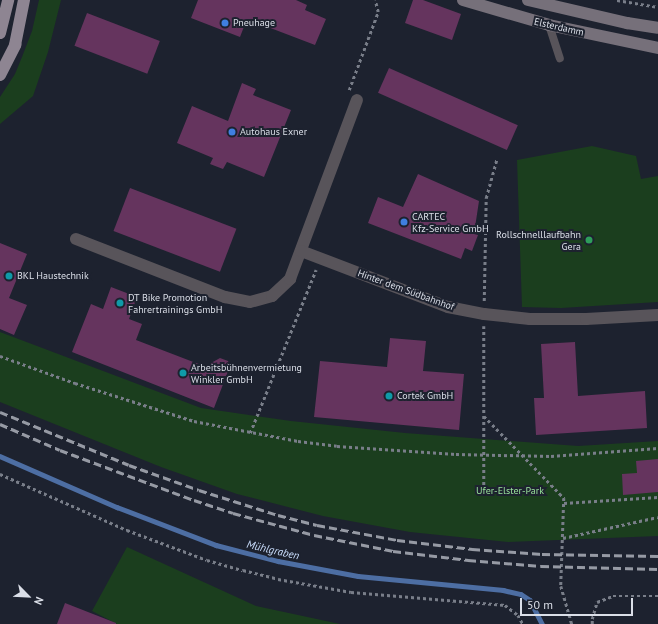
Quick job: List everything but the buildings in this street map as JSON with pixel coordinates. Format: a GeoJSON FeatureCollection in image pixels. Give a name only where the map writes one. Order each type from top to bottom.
{"type":"FeatureCollection","features":[{"type":"Feature","properties":{"kind":"main road","name":"Elsterdamm"},"geometry":{"type":"LineString","coordinates":[[462,0],[549,26],[658,48]]}},
{"type":"Feature","properties":{"kind":"main road","name":"Elsterdamm"},"geometry":{"type":"LineString","coordinates":[[528,0],[627,23],[658,28]]}},
{"type":"Feature","properties":{"kind":"main road"},"geometry":{"type":"LineString","coordinates":[[0,33],[7,5]]}},
{"type":"Feature","properties":{"kind":"main road"},"geometry":{"type":"LineString","coordinates":[[0,75],[15,45],[23,5]]}},
{"type":"Feature","properties":{"kind":"street"},"geometry":{"type":"LineString","coordinates":[[76,239],[225,297],[250,302],[272,296],[290,279],[357,100]]}},
{"type":"Feature","properties":{"kind":"street","name":"Hinter dem Südbahnhof"},"geometry":{"type":"LineString","coordinates":[[301,250],[448,306],[484,314],[530,319],[586,319],[658,315]]}},
{"type":"Feature","properties":{"kind":"lane"},"geometry":{"type":"LineString","coordinates":[[549,26],[560,58]]}},
{"type":"Feature","properties":{"kind":"path"},"geometry":{"type":"LineString","coordinates":[[349,90],[378,12],[376,0]]}},
{"type":"Feature","properties":{"kind":"path"},"geometry":{"type":"LineString","coordinates":[[617,0],[658,7]]}},
{"type":"Feature","properties":{"kind":"path"},"geometry":{"type":"LineString","coordinates":[[484,493],[484,314],[486,198],[497,158]]}},
{"type":"Feature","properties":{"kind":"path"},"geometry":{"type":"LineString","coordinates":[[250,433],[320,258]]}},
{"type":"Feature","properties":{"kind":"path"},"geometry":{"type":"LineString","coordinates":[[0,356],[75,383],[194,421],[250,433],[337,446],[456,454],[484,453],[551,456],[658,448]]}},
{"type":"Feature","properties":{"kind":"path"},"geometry":{"type":"LineString","coordinates":[[484,416],[564,498],[561,586],[572,624]]}},
{"type":"Feature","properties":{"kind":"path"},"geometry":{"type":"LineString","coordinates":[[0,474],[134,532],[200,557],[243,570],[278,579],[351,592],[505,605],[518,615],[523,624]]}},
{"type":"Feature","properties":{"kind":"path"},"geometry":{"type":"LineString","coordinates":[[564,503],[658,497]]}},
{"type":"Feature","properties":{"kind":"path"},"geometry":{"type":"LineString","coordinates":[[563,538],[658,517]]}},
{"type":"Feature","properties":{"kind":"path"},"geometry":{"type":"LineString","coordinates":[[592,624],[597,602],[613,596],[658,596]]}},
{"type":"Feature","properties":{"kind":"green space"},"geometry":{"type":"Polygon","coordinates":[[[39,0],[61,0],[48,52],[33,96],[0,124],[0,97],[15,74],[22,57],[32,31],[39,0]]]}},
{"type":"Feature","properties":{"kind":"green space","name":"Rollschnelllaufbahn Gera"},"geometry":{"type":"Polygon","coordinates":[[[592,146],[636,156],[641,179],[658,176],[658,302],[561,308],[522,307],[517,160],[592,146]]]}},
{"type":"Feature","properties":{"kind":"green space","name":"Ufer-Elster-Park"},"geometry":{"type":"Polygon","coordinates":[[[0,332],[201,408],[291,421],[405,433],[578,446],[658,441],[658,536],[508,542],[410,532],[323,516],[237,494],[161,467],[0,402],[0,332]]]}},
{"type":"Feature","properties":{"kind":"green space"},"geometry":{"type":"Polygon","coordinates":[[[127,547],[256,606],[340,624],[117,624],[92,611],[127,547]]]}},
{"type":"Feature","properties":{"kind":"waterway","name":"Mühlgraben"},"geometry":{"type":"LineString","coordinates":[[0,456],[117,507],[216,545],[278,561],[358,576],[503,590],[521,594],[530,600],[542,624]]}},
{"type":"Feature","properties":{"kind":"railway"},"geometry":{"type":"LineString","coordinates":[[0,412],[129,465],[199,490],[278,515],[317,525],[397,540],[472,549],[542,554],[658,556]]}},
{"type":"Feature","properties":{"kind":"railway"},"geometry":{"type":"LineString","coordinates":[[0,424],[60,450],[194,500],[233,513],[314,535],[393,551],[468,560],[541,566],[658,569]]}},
{"type":"Feature","properties":{"kind":"place","name":"Pneuhage"},"geometry":{"type":"Point","coordinates":[225,23]}},
{"type":"Feature","properties":{"kind":"place","name":"Autohaus Exner"},"geometry":{"type":"Point","coordinates":[232,132]}},
{"type":"Feature","properties":{"kind":"place","name":"CARTEC Kfz-Service GmbH"},"geometry":{"type":"Point","coordinates":[404,222]}},
{"type":"Feature","properties":{"kind":"place","name":"Rollschnelllaufbahn Gera"},"geometry":{"type":"Point","coordinates":[589,240]}},
{"type":"Feature","properties":{"kind":"place","name":"BKL Haustechnik"},"geometry":{"type":"Point","coordinates":[9,276]}},
{"type":"Feature","properties":{"kind":"place","name":"DT Bike Promotion Fahrertrainings GmbH"},"geometry":{"type":"Point","coordinates":[120,303]}},
{"type":"Feature","properties":{"kind":"place","name":"Arbeitsbühnenvermietung Winkler GmbH"},"geometry":{"type":"Point","coordinates":[183,373]}},
{"type":"Feature","properties":{"kind":"place","name":"Cortek GmbH"},"geometry":{"type":"Point","coordinates":[389,396]}}]}
